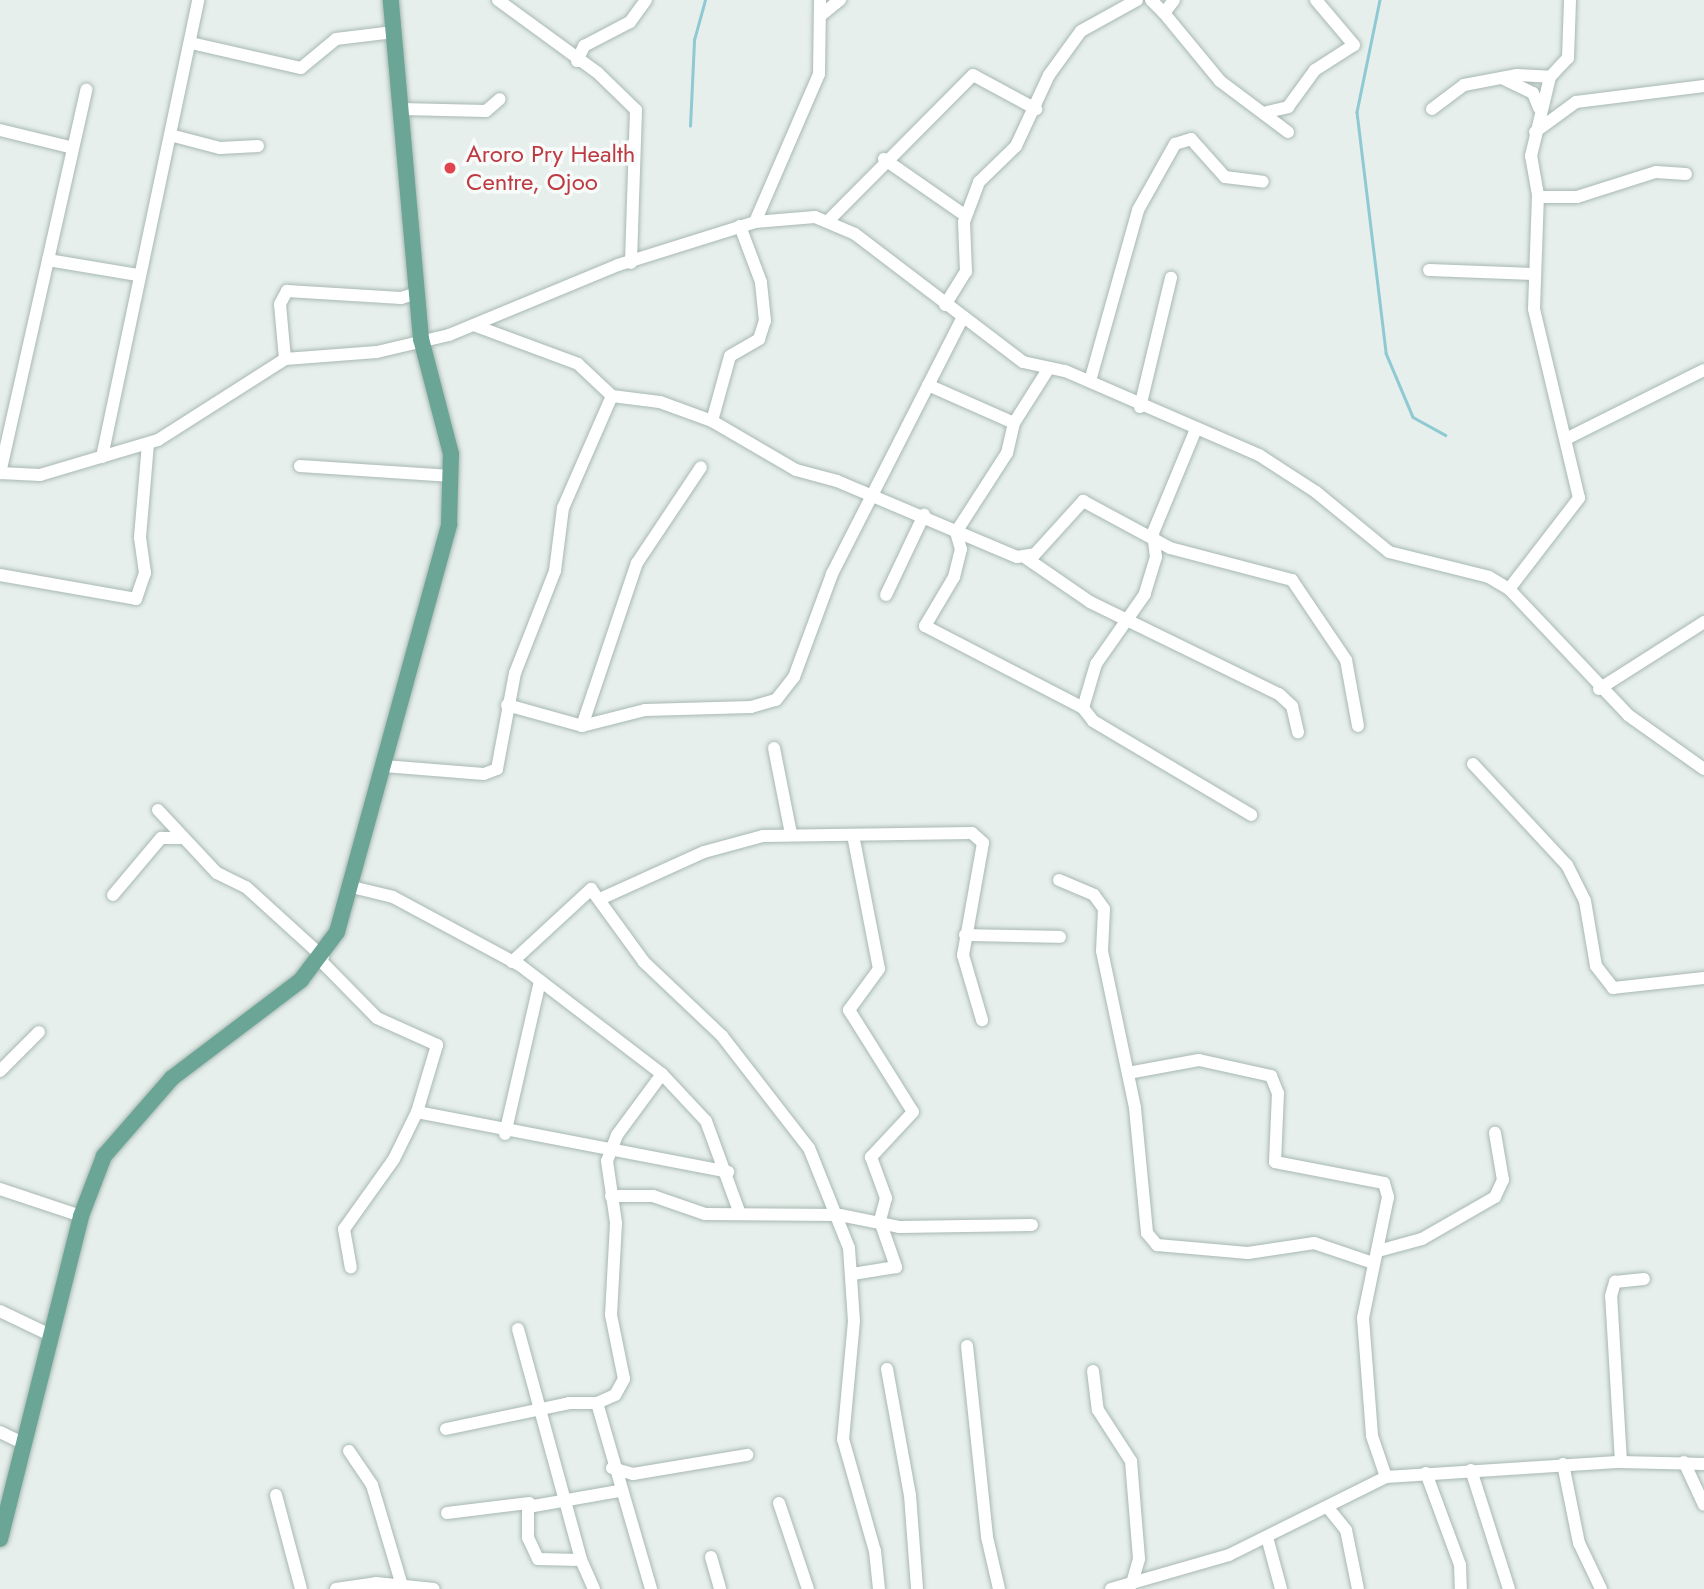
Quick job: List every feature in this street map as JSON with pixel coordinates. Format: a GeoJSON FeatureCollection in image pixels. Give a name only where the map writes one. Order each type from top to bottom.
{"type":"FeatureCollection","features":[{"type":"Feature","properties":{"kind":"main road"},"geometry":{"type":"LineString","coordinates":[[0,1539],[81,1216],[104,1156],[128,1122],[172,1079],[279,999],[321,958],[352,887],[449,524],[452,476],[421,339],[391,0]]}},
{"type":"Feature","properties":{"kind":"street"},"geometry":{"type":"LineString","coordinates":[[102,457],[138,275],[191,43],[198,0]]}},
{"type":"Feature","properties":{"kind":"street"},"geometry":{"type":"LineString","coordinates":[[576,61],[584,46],[630,22],[646,0]]}},
{"type":"Feature","properties":{"kind":"street"},"geometry":{"type":"LineString","coordinates":[[755,222],[819,74],[820,0]]}},
{"type":"Feature","properties":{"kind":"street"},"geometry":{"type":"LineString","coordinates":[[820,16],[840,0]]}},
{"type":"Feature","properties":{"kind":"street"},"geometry":{"type":"LineString","coordinates":[[945,305],[966,272],[966,216],[979,182],[1016,146],[1036,110],[1049,75],[1081,31],[1137,0]]}},
{"type":"Feature","properties":{"kind":"street"},"geometry":{"type":"LineString","coordinates":[[1151,0],[1220,80],[1267,112],[1288,132]]}},
{"type":"Feature","properties":{"kind":"street"},"geometry":{"type":"LineString","coordinates":[[1164,13],[1174,0]]}},
{"type":"Feature","properties":{"kind":"street"},"geometry":{"type":"LineString","coordinates":[[1267,112],[1288,107],[1315,70],[1354,45],[1316,0]]}},
{"type":"Feature","properties":{"kind":"street"},"geometry":{"type":"LineString","coordinates":[[1509,589],[1576,508],[1576,468],[1537,324],[1534,274],[1538,197],[1531,156],[1539,108],[1550,77],[1568,58],[1570,0]]}},
{"type":"Feature","properties":{"kind":"street"},"geometry":{"type":"LineString","coordinates":[[506,3],[636,110],[638,184],[631,263]]}},
{"type":"Feature","properties":{"kind":"street"},"geometry":{"type":"LineString","coordinates":[[191,43],[300,68],[337,39],[394,32]]}},
{"type":"Feature","properties":{"kind":"street"},"geometry":{"type":"LineString","coordinates":[[829,220],[884,159],[973,75],[1036,110]]}},
{"type":"Feature","properties":{"kind":"street"},"geometry":{"type":"LineString","coordinates":[[1432,109],[1464,85],[1502,78],[1550,77]]}},
{"type":"Feature","properties":{"kind":"street"},"geometry":{"type":"LineString","coordinates":[[1502,78],[1533,93],[1539,108]]}},
{"type":"Feature","properties":{"kind":"street"},"geometry":{"type":"LineString","coordinates":[[1535,132],[1576,102],[1704,86]]}},
{"type":"Feature","properties":{"kind":"street"},"geometry":{"type":"LineString","coordinates":[[86,90],[70,147],[48,260],[0,474],[40,475],[148,444],[285,359],[377,352],[476,326],[631,263],[755,222],[829,220],[1023,362],[1047,371],[1090,381],[1140,407],[1196,429],[1287,473],[1390,552],[1489,578],[1509,589],[1599,689],[1658,741],[1704,769]]}},
{"type":"Feature","properties":{"kind":"street"},"geometry":{"type":"LineString","coordinates":[[401,109],[486,111],[500,99]]}},
{"type":"Feature","properties":{"kind":"street"},"geometry":{"type":"LineString","coordinates":[[0,130],[70,147]]}},
{"type":"Feature","properties":{"kind":"street"},"geometry":{"type":"LineString","coordinates":[[170,135],[220,149],[258,146]]}},
{"type":"Feature","properties":{"kind":"street"},"geometry":{"type":"LineString","coordinates":[[1090,381],[1138,210],[1175,144],[1191,139],[1225,177],[1263,182]]}},
{"type":"Feature","properties":{"kind":"street"},"geometry":{"type":"LineString","coordinates":[[884,159],[966,216]]}},
{"type":"Feature","properties":{"kind":"street"},"geometry":{"type":"LineString","coordinates":[[1538,197],[1577,197],[1656,172],[1686,174]]}},
{"type":"Feature","properties":{"kind":"street"},"geometry":{"type":"LineString","coordinates":[[712,421],[730,356],[759,339],[765,321],[761,282],[740,226]]}},
{"type":"Feature","properties":{"kind":"street"},"geometry":{"type":"LineString","coordinates":[[48,260],[138,275]]}},
{"type":"Feature","properties":{"kind":"street"},"geometry":{"type":"LineString","coordinates":[[1429,271],[1534,274]]}},
{"type":"Feature","properties":{"kind":"street"},"geometry":{"type":"LineString","coordinates":[[1140,407],[1171,278]]}},
{"type":"Feature","properties":{"kind":"street"},"geometry":{"type":"LineString","coordinates":[[285,359],[280,304],[287,291],[401,298],[417,293]]}},
{"type":"Feature","properties":{"kind":"street"},"geometry":{"type":"LineString","coordinates":[[507,705],[582,726],[645,710],[751,707],[776,700],[794,677],[870,497],[962,317]]}},
{"type":"Feature","properties":{"kind":"street"},"geometry":{"type":"LineString","coordinates":[[476,326],[578,363],[612,396],[660,402],[712,421],[778,461],[924,515],[956,532],[1026,558],[1090,602],[1279,694],[1292,706],[1298,732]]}},
{"type":"Feature","properties":{"kind":"street"},"geometry":{"type":"LineString","coordinates":[[1566,439],[1704,370]]}},
{"type":"Feature","properties":{"kind":"street"},"geometry":{"type":"LineString","coordinates":[[1047,371],[1014,423],[1007,453],[956,532],[961,549],[954,577],[925,626],[1083,708],[1093,721],[1251,815]]}},
{"type":"Feature","properties":{"kind":"street"},"geometry":{"type":"LineString","coordinates":[[928,385],[1014,423]]}},
{"type":"Feature","properties":{"kind":"street"},"geometry":{"type":"LineString","coordinates":[[383,766],[484,774],[497,769],[507,705],[555,571],[563,508],[612,396]]}},
{"type":"Feature","properties":{"kind":"street"},"geometry":{"type":"LineString","coordinates":[[1083,708],[1096,664],[1131,620],[1156,557],[1153,533],[1196,429]]}},
{"type":"Feature","properties":{"kind":"street"},"geometry":{"type":"LineString","coordinates":[[0,575],[136,599],[145,573],[140,537],[148,444]]}},
{"type":"Feature","properties":{"kind":"street"},"geometry":{"type":"LineString","coordinates":[[300,466],[452,476]]}},
{"type":"Feature","properties":{"kind":"street"},"geometry":{"type":"LineString","coordinates":[[582,726],[637,563],[701,467]]}},
{"type":"Feature","properties":{"kind":"street"},"geometry":{"type":"LineString","coordinates":[[1026,558],[1083,501],[1153,533],[1170,548],[1292,580],[1346,660],[1358,726]]}},
{"type":"Feature","properties":{"kind":"street"},"geometry":{"type":"LineString","coordinates":[[886,596],[924,515]]}},
{"type":"Feature","properties":{"kind":"street"},"geometry":{"type":"LineString","coordinates":[[1599,689],[1704,622]]}},
{"type":"Feature","properties":{"kind":"street"},"geometry":{"type":"LineString","coordinates":[[774,748],[791,834]]}},
{"type":"Feature","properties":{"kind":"street"},"geometry":{"type":"LineString","coordinates":[[1473,764],[1567,865],[1585,901],[1596,966],[1612,988],[1704,978]]}},
{"type":"Feature","properties":{"kind":"street"},"geometry":{"type":"LineString","coordinates":[[158,810],[180,838],[321,958],[377,1018],[436,1045],[417,1112],[394,1159],[344,1229],[351,1267]]}},
{"type":"Feature","properties":{"kind":"street"},"geometry":{"type":"LineString","coordinates":[[600,899],[704,852],[791,834],[972,833],[983,843],[963,955],[982,1020]]}},
{"type":"Feature","properties":{"kind":"street"},"geometry":{"type":"LineString","coordinates":[[853,835],[879,969],[849,1010],[913,1112],[871,1157],[886,1198],[880,1220],[896,1267],[853,1274]]}},
{"type":"Feature","properties":{"kind":"street"},"geometry":{"type":"LineString","coordinates":[[113,895],[162,838],[180,838]]}},
{"type":"Feature","properties":{"kind":"street"},"geometry":{"type":"LineString","coordinates":[[1059,880],[1094,895],[1104,909],[1102,951],[1128,1073],[1147,1233],[1157,1245],[1248,1253],[1314,1243],[1375,1257],[1422,1239],[1495,1196],[1503,1181],[1495,1133]]}},
{"type":"Feature","properties":{"kind":"street"},"geometry":{"type":"LineString","coordinates":[[352,887],[393,897],[512,962],[662,1074],[706,1121],[728,1172],[740,1214]]}},
{"type":"Feature","properties":{"kind":"street"},"geometry":{"type":"LineString","coordinates":[[512,962],[583,891],[591,889],[644,962],[722,1036],[809,1148],[840,1214],[853,1274],[843,1439],[875,1551],[879,1589]]}},
{"type":"Feature","properties":{"kind":"street"},"geometry":{"type":"LineString","coordinates":[[965,935],[1060,936]]}},
{"type":"Feature","properties":{"kind":"street"},"geometry":{"type":"LineString","coordinates":[[505,1134],[540,981]]}},
{"type":"Feature","properties":{"kind":"street"},"geometry":{"type":"LineString","coordinates":[[0,1071],[39,1032]]}},
{"type":"Feature","properties":{"kind":"street"},"geometry":{"type":"LineString","coordinates":[[1128,1073],[1199,1060],[1271,1076],[1278,1093],[1275,1162],[1384,1183],[1375,1257],[1363,1318],[1372,1436],[1386,1477]]}},
{"type":"Feature","properties":{"kind":"street"},"geometry":{"type":"LineString","coordinates":[[446,1429],[542,1407],[597,1404],[615,1395],[624,1378],[611,1315],[617,1223],[611,1196],[610,1150],[662,1074]]}},
{"type":"Feature","properties":{"kind":"street"},"geometry":{"type":"LineString","coordinates":[[417,1112],[505,1134],[728,1172]]}},
{"type":"Feature","properties":{"kind":"street"},"geometry":{"type":"LineString","coordinates":[[0,1189],[81,1216]]}},
{"type":"Feature","properties":{"kind":"street"},"geometry":{"type":"LineString","coordinates":[[611,1196],[653,1196],[705,1214],[840,1214],[972,1230],[1032,1225]]}},
{"type":"Feature","properties":{"kind":"street"},"geometry":{"type":"LineString","coordinates":[[1621,1462],[1612,1287],[1644,1279]]}},
{"type":"Feature","properties":{"kind":"street"},"geometry":{"type":"LineString","coordinates":[[0,1311],[51,1335]]}},
{"type":"Feature","properties":{"kind":"street"},"geometry":{"type":"LineString","coordinates":[[518,1329],[542,1407],[581,1560],[594,1589]]}},
{"type":"Feature","properties":{"kind":"street"},"geometry":{"type":"LineString","coordinates":[[967,1346],[987,1537],[999,1589]]}},
{"type":"Feature","properties":{"kind":"street"},"geometry":{"type":"LineString","coordinates":[[887,1369],[910,1495],[917,1589]]}},
{"type":"Feature","properties":{"kind":"street"},"geometry":{"type":"LineString","coordinates":[[1093,1371],[1098,1410],[1131,1461],[1139,1559],[1132,1584]]}},
{"type":"Feature","properties":{"kind":"street"},"geometry":{"type":"LineString","coordinates":[[597,1404],[612,1468],[651,1589]]}},
{"type":"Feature","properties":{"kind":"street"},"geometry":{"type":"LineString","coordinates":[[0,1432],[23,1443]]}},
{"type":"Feature","properties":{"kind":"street"},"geometry":{"type":"LineString","coordinates":[[349,1451],[372,1485],[403,1586]]}},
{"type":"Feature","properties":{"kind":"street"},"geometry":{"type":"LineString","coordinates":[[612,1468],[634,1474],[747,1455]]}},
{"type":"Feature","properties":{"kind":"street"},"geometry":{"type":"LineString","coordinates":[[1111,1589],[1267,1537],[1329,1509],[1386,1477],[1621,1462],[1704,1464]]}},
{"type":"Feature","properties":{"kind":"street"},"geometry":{"type":"LineString","coordinates":[[1684,1462],[1704,1505]]}},
{"type":"Feature","properties":{"kind":"street"},"geometry":{"type":"LineString","coordinates":[[1563,1465],[1578,1544],[1601,1589]]}},
{"type":"Feature","properties":{"kind":"street"},"geometry":{"type":"LineString","coordinates":[[1471,1471],[1509,1589]]}},
{"type":"Feature","properties":{"kind":"street"},"geometry":{"type":"LineString","coordinates":[[1426,1473],[1460,1564],[1461,1589]]}},
{"type":"Feature","properties":{"kind":"street"},"geometry":{"type":"LineString","coordinates":[[447,1513],[529,1503],[566,1502],[619,1491]]}},
{"type":"Feature","properties":{"kind":"street"},"geometry":{"type":"LineString","coordinates":[[276,1495],[301,1589]]}},
{"type":"Feature","properties":{"kind":"street"},"geometry":{"type":"LineString","coordinates":[[529,1503],[528,1538],[538,1559],[581,1560]]}},
{"type":"Feature","properties":{"kind":"street"},"geometry":{"type":"LineString","coordinates":[[779,1503],[808,1589]]}},
{"type":"Feature","properties":{"kind":"street"},"geometry":{"type":"LineString","coordinates":[[1329,1509],[1346,1530],[1358,1589]]}},
{"type":"Feature","properties":{"kind":"street"},"geometry":{"type":"LineString","coordinates":[[1267,1537],[1281,1589]]}},
{"type":"Feature","properties":{"kind":"street"},"geometry":{"type":"LineString","coordinates":[[711,1557],[720,1589]]}},
{"type":"Feature","properties":{"kind":"street"},"geometry":{"type":"LineString","coordinates":[[336,1589],[403,1586],[434,1589]]}},
{"type":"Feature","properties":{"kind":"waterway"},"geometry":{"type":"LineString","coordinates":[[690,126],[694,40],[705,0]]}},
{"type":"Feature","properties":{"kind":"waterway"},"geometry":{"type":"LineString","coordinates":[[1380,0],[1357,112],[1386,353],[1413,417],[1445,435]]}},
{"type":"Feature","properties":{"kind":"place","name":"Aroro Pry Health Centre, Ojoo"},"geometry":{"type":"Point","coordinates":[450,168]}}]}
